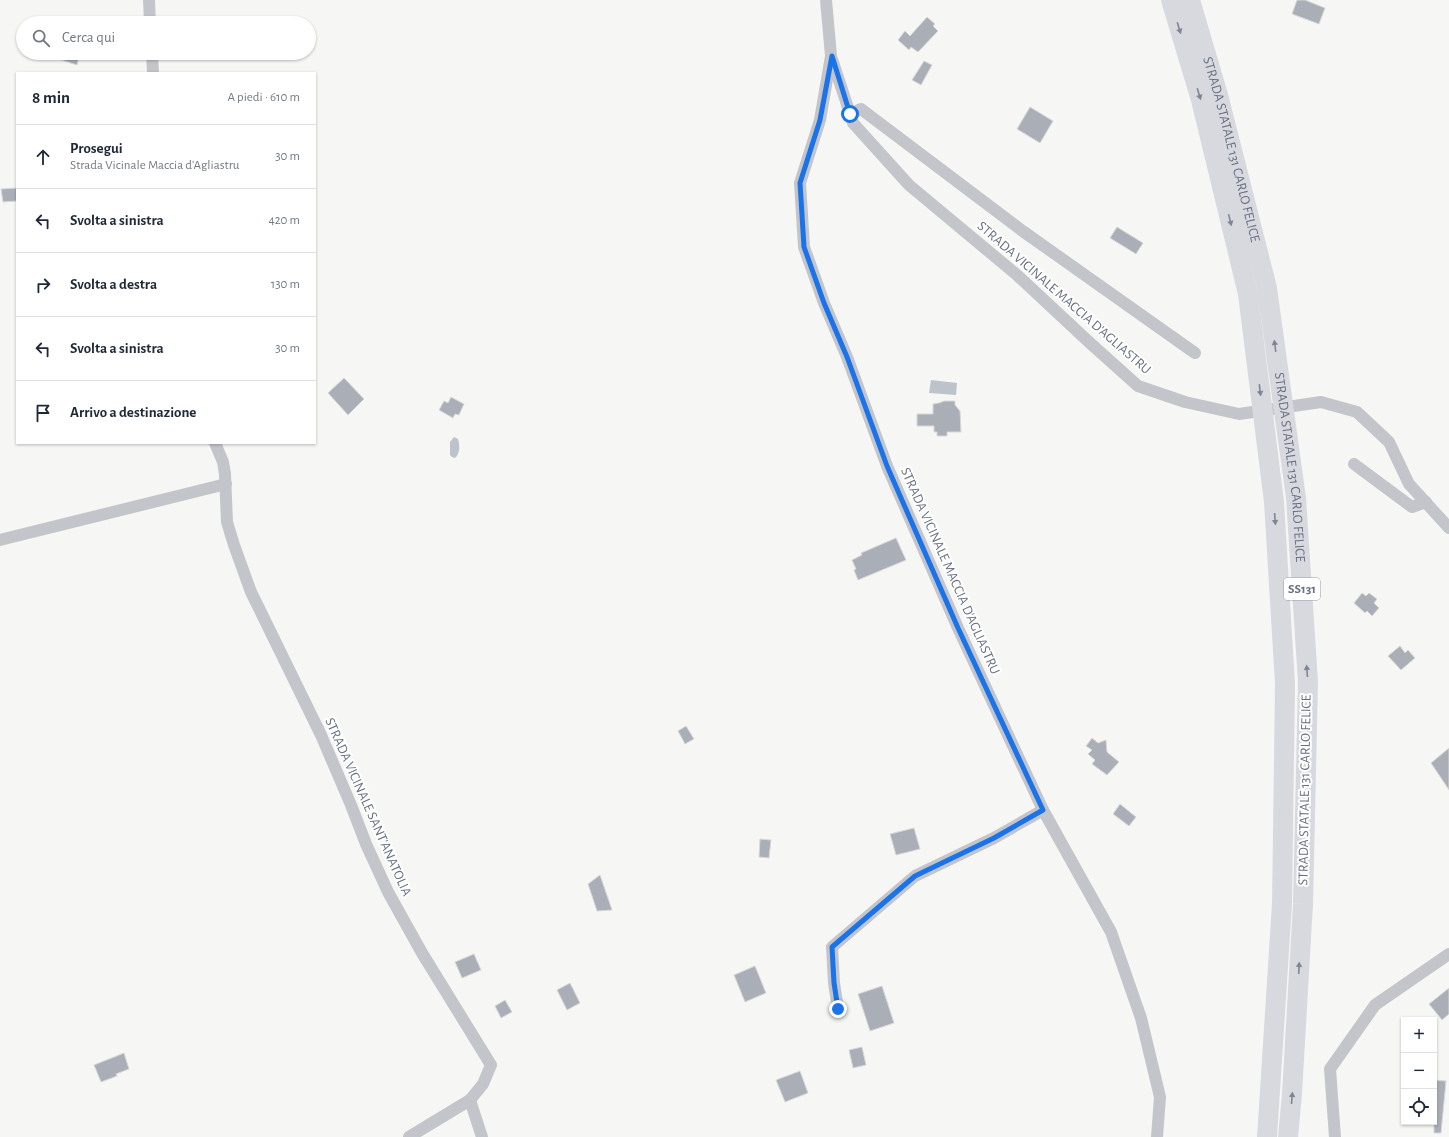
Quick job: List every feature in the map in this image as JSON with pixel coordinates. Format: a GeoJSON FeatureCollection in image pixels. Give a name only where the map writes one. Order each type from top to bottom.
{"type":"FeatureCollection","features":[{"type":"Feature","properties":{"kind":"highway","name":"STRADA STATALE 131 CARLO FELICE"},"geometry":{"type":"LineString","coordinates":[[1171,0],[1218,95],[1267,288],[1296,498],[1308,682],[1303,904],[1292,1094],[1288,1137]]}},
{"type":"Feature","properties":{"kind":"highway","name":"STRADA STATALE 131 CARLO FELICE"},"geometry":{"type":"LineString","coordinates":[[1190,0],[1201,100],[1248,294],[1274,502],[1285,684],[1282,904],[1267,1137]]}},
{"type":"Feature","properties":{"kind":"street"},"geometry":{"type":"LineString","coordinates":[[149,0],[150,16]]}},
{"type":"Feature","properties":{"kind":"street","name":"STRADA VICINALE MACCIA D'AGLIASTRU"},"geometry":{"type":"LineString","coordinates":[[826,0],[832,56],[853,122],[909,185],[1017,275],[1138,386],[1185,402],[1239,414],[1321,402],[1357,412],[1389,442],[1409,484],[1449,528]]}},
{"type":"Feature","properties":{"kind":"street","name":"STRADA VICINALE MACCIA D'AGLIASTRU"},"geometry":{"type":"LineString","coordinates":[[832,56],[820,120],[800,183],[804,247],[824,303],[847,357],[887,466],[958,628],[1043,810],[1111,932],[1139,1011],[1160,1097],[1157,1137]]}},
{"type":"Feature","properties":{"kind":"street"},"geometry":{"type":"LineString","coordinates":[[152,60],[153,72]]}},
{"type":"Feature","properties":{"kind":"street"},"geometry":{"type":"LineString","coordinates":[[850,114],[862,109],[1024,232],[1195,353]]}},
{"type":"Feature","properties":{"kind":"street","name":"STRADA VICINALE SANT'ANATOLIA"},"geometry":{"type":"LineString","coordinates":[[215,444],[223,462],[226,484],[225,502],[227,522],[251,592],[321,735],[388,892],[422,952],[491,1066],[483,1084],[470,1100],[409,1137]]}},
{"type":"Feature","properties":{"kind":"street"},"geometry":{"type":"LineString","coordinates":[[1354,464],[1412,507],[1426,502]]}},
{"type":"Feature","properties":{"kind":"street"},"geometry":{"type":"LineString","coordinates":[[0,540],[226,484]]}},
{"type":"Feature","properties":{"kind":"street"},"geometry":{"type":"LineString","coordinates":[[838,1009],[834,983],[832,947],[915,876],[994,838],[1043,810]]}},
{"type":"Feature","properties":{"kind":"street"},"geometry":{"type":"LineString","coordinates":[[1335,1137],[1330,1069],[1375,1005],[1449,954]]}},
{"type":"Feature","properties":{"kind":"street"},"geometry":{"type":"LineString","coordinates":[[470,1100],[482,1137]]}},
{"type":"Feature","properties":{"kind":"shaded area"},"geometry":{"type":"Polygon","coordinates":[[[931,380],[957,383],[956,395],[929,393],[931,380]]]}},
{"type":"Feature","properties":{"kind":"shaded area"},"geometry":{"type":"Polygon","coordinates":[[[454,437],[458,439],[459,447],[459,452],[455,458],[450,455],[450,442],[454,437]]]}},
{"type":"Feature","properties":{"kind":"building"},"geometry":{"type":"Polygon","coordinates":[[[1297,0],[1305,0],[1325,8],[1319,24],[1292,14],[1297,0]]]}},
{"type":"Feature","properties":{"kind":"building"},"geometry":{"type":"Polygon","coordinates":[[[927,17],[935,24],[933,26],[938,31],[918,52],[911,47],[909,50],[898,40],[905,31],[910,36],[927,17]]]}},
{"type":"Feature","properties":{"kind":"building"},"geometry":{"type":"Polygon","coordinates":[[[62,60],[78,60],[77,65],[62,60]]]}},
{"type":"Feature","properties":{"kind":"building"},"geometry":{"type":"Polygon","coordinates":[[[924,61],[932,65],[921,85],[912,80],[924,61]]]}},
{"type":"Feature","properties":{"kind":"building"},"geometry":{"type":"Polygon","coordinates":[[[1030,107],[1053,121],[1040,143],[1017,129],[1030,107]]]}},
{"type":"Feature","properties":{"kind":"building"},"geometry":{"type":"Polygon","coordinates":[[[16,188],[16,201],[3,202],[1,189],[16,188]]]}},
{"type":"Feature","properties":{"kind":"building"},"geometry":{"type":"Polygon","coordinates":[[[1117,227],[1143,243],[1136,254],[1110,238],[1117,227]]]}},
{"type":"Feature","properties":{"kind":"building"},"geometry":{"type":"Polygon","coordinates":[[[344,378],[364,399],[348,415],[328,393],[344,378]]]}},
{"type":"Feature","properties":{"kind":"building"},"geometry":{"type":"Polygon","coordinates":[[[451,397],[464,404],[459,415],[455,414],[453,418],[439,410],[444,401],[448,403],[451,397]]]}},
{"type":"Feature","properties":{"kind":"building"},"geometry":{"type":"Polygon","coordinates":[[[944,401],[955,401],[955,405],[960,411],[961,432],[947,432],[947,436],[937,436],[937,432],[934,432],[934,426],[917,426],[917,414],[933,414],[933,404],[944,401]]]}},
{"type":"Feature","properties":{"kind":"building"},"geometry":{"type":"Polygon","coordinates":[[[896,538],[906,560],[858,580],[854,570],[856,569],[852,560],[862,555],[861,553],[896,538]]]}},
{"type":"Feature","properties":{"kind":"building"},"geometry":{"type":"Polygon","coordinates":[[[1362,593],[1366,596],[1369,593],[1377,599],[1374,603],[1379,608],[1372,616],[1367,611],[1365,613],[1354,603],[1362,593]]]}},
{"type":"Feature","properties":{"kind":"building"},"geometry":{"type":"Polygon","coordinates":[[[1400,646],[1405,653],[1408,650],[1415,658],[1401,670],[1388,656],[1400,646]]]}},
{"type":"Feature","properties":{"kind":"building"},"geometry":{"type":"Polygon","coordinates":[[[686,726],[694,739],[685,744],[678,731],[686,726]]]}},
{"type":"Feature","properties":{"kind":"building"},"geometry":{"type":"Polygon","coordinates":[[[1092,738],[1098,743],[1106,740],[1107,752],[1119,762],[1107,775],[1092,764],[1095,760],[1088,754],[1092,750],[1086,746],[1092,738]]]}},
{"type":"Feature","properties":{"kind":"building"},"geometry":{"type":"Polygon","coordinates":[[[1449,748],[1449,790],[1431,763],[1449,748]]]}},
{"type":"Feature","properties":{"kind":"building"},"geometry":{"type":"Polygon","coordinates":[[[1120,804],[1136,817],[1129,826],[1113,814],[1120,804]]]}},
{"type":"Feature","properties":{"kind":"building"},"geometry":{"type":"Polygon","coordinates":[[[914,828],[920,849],[896,855],[890,834],[914,828]]]}},
{"type":"Feature","properties":{"kind":"building"},"geometry":{"type":"Polygon","coordinates":[[[760,839],[771,840],[769,858],[759,857],[760,839]]]}},
{"type":"Feature","properties":{"kind":"building"},"geometry":{"type":"Polygon","coordinates":[[[600,875],[612,910],[597,911],[588,884],[600,875]]]}},
{"type":"Feature","properties":{"kind":"building"},"geometry":{"type":"Polygon","coordinates":[[[474,954],[481,970],[462,978],[455,962],[474,954]]]}},
{"type":"Feature","properties":{"kind":"building"},"geometry":{"type":"Polygon","coordinates":[[[755,966],[766,993],[745,1002],[734,975],[755,966]]]}},
{"type":"Feature","properties":{"kind":"building"},"geometry":{"type":"Polygon","coordinates":[[[570,983],[580,1003],[567,1010],[557,990],[570,983]]]}},
{"type":"Feature","properties":{"kind":"building"},"geometry":{"type":"Polygon","coordinates":[[[882,986],[894,1023],[870,1031],[858,994],[882,986]]]}},
{"type":"Feature","properties":{"kind":"building"},"geometry":{"type":"Polygon","coordinates":[[[1449,988],[1449,1014],[1442,1020],[1429,1004],[1449,988]]]}},
{"type":"Feature","properties":{"kind":"building"},"geometry":{"type":"Polygon","coordinates":[[[505,1000],[512,1012],[501,1018],[495,1006],[505,1000]]]}},
{"type":"Feature","properties":{"kind":"building"},"geometry":{"type":"Polygon","coordinates":[[[862,1047],[866,1065],[853,1068],[849,1050],[862,1047]]]}},
{"type":"Feature","properties":{"kind":"building"},"geometry":{"type":"Polygon","coordinates":[[[124,1053],[129,1069],[116,1074],[117,1076],[101,1082],[94,1065],[124,1053]]]}},
{"type":"Feature","properties":{"kind":"building"},"geometry":{"type":"Polygon","coordinates":[[[800,1071],[808,1093],[785,1102],[776,1080],[800,1071]]]}},
{"type":"Feature","properties":{"kind":"building"},"geometry":{"type":"Polygon","coordinates":[[[1437,1080],[1446,1081],[1441,1133],[1434,1133],[1434,1125],[1437,1125],[1437,1080]]]}},
{"type":"Feature","properties":{"kind":"route"},"geometry":{"type":"LineString","coordinates":[[838,1009],[834,983],[832,947],[915,876],[994,838],[1043,810],[958,628],[887,466],[847,357],[824,303],[804,247],[800,183],[820,120],[832,56],[850,114]]}}]}
